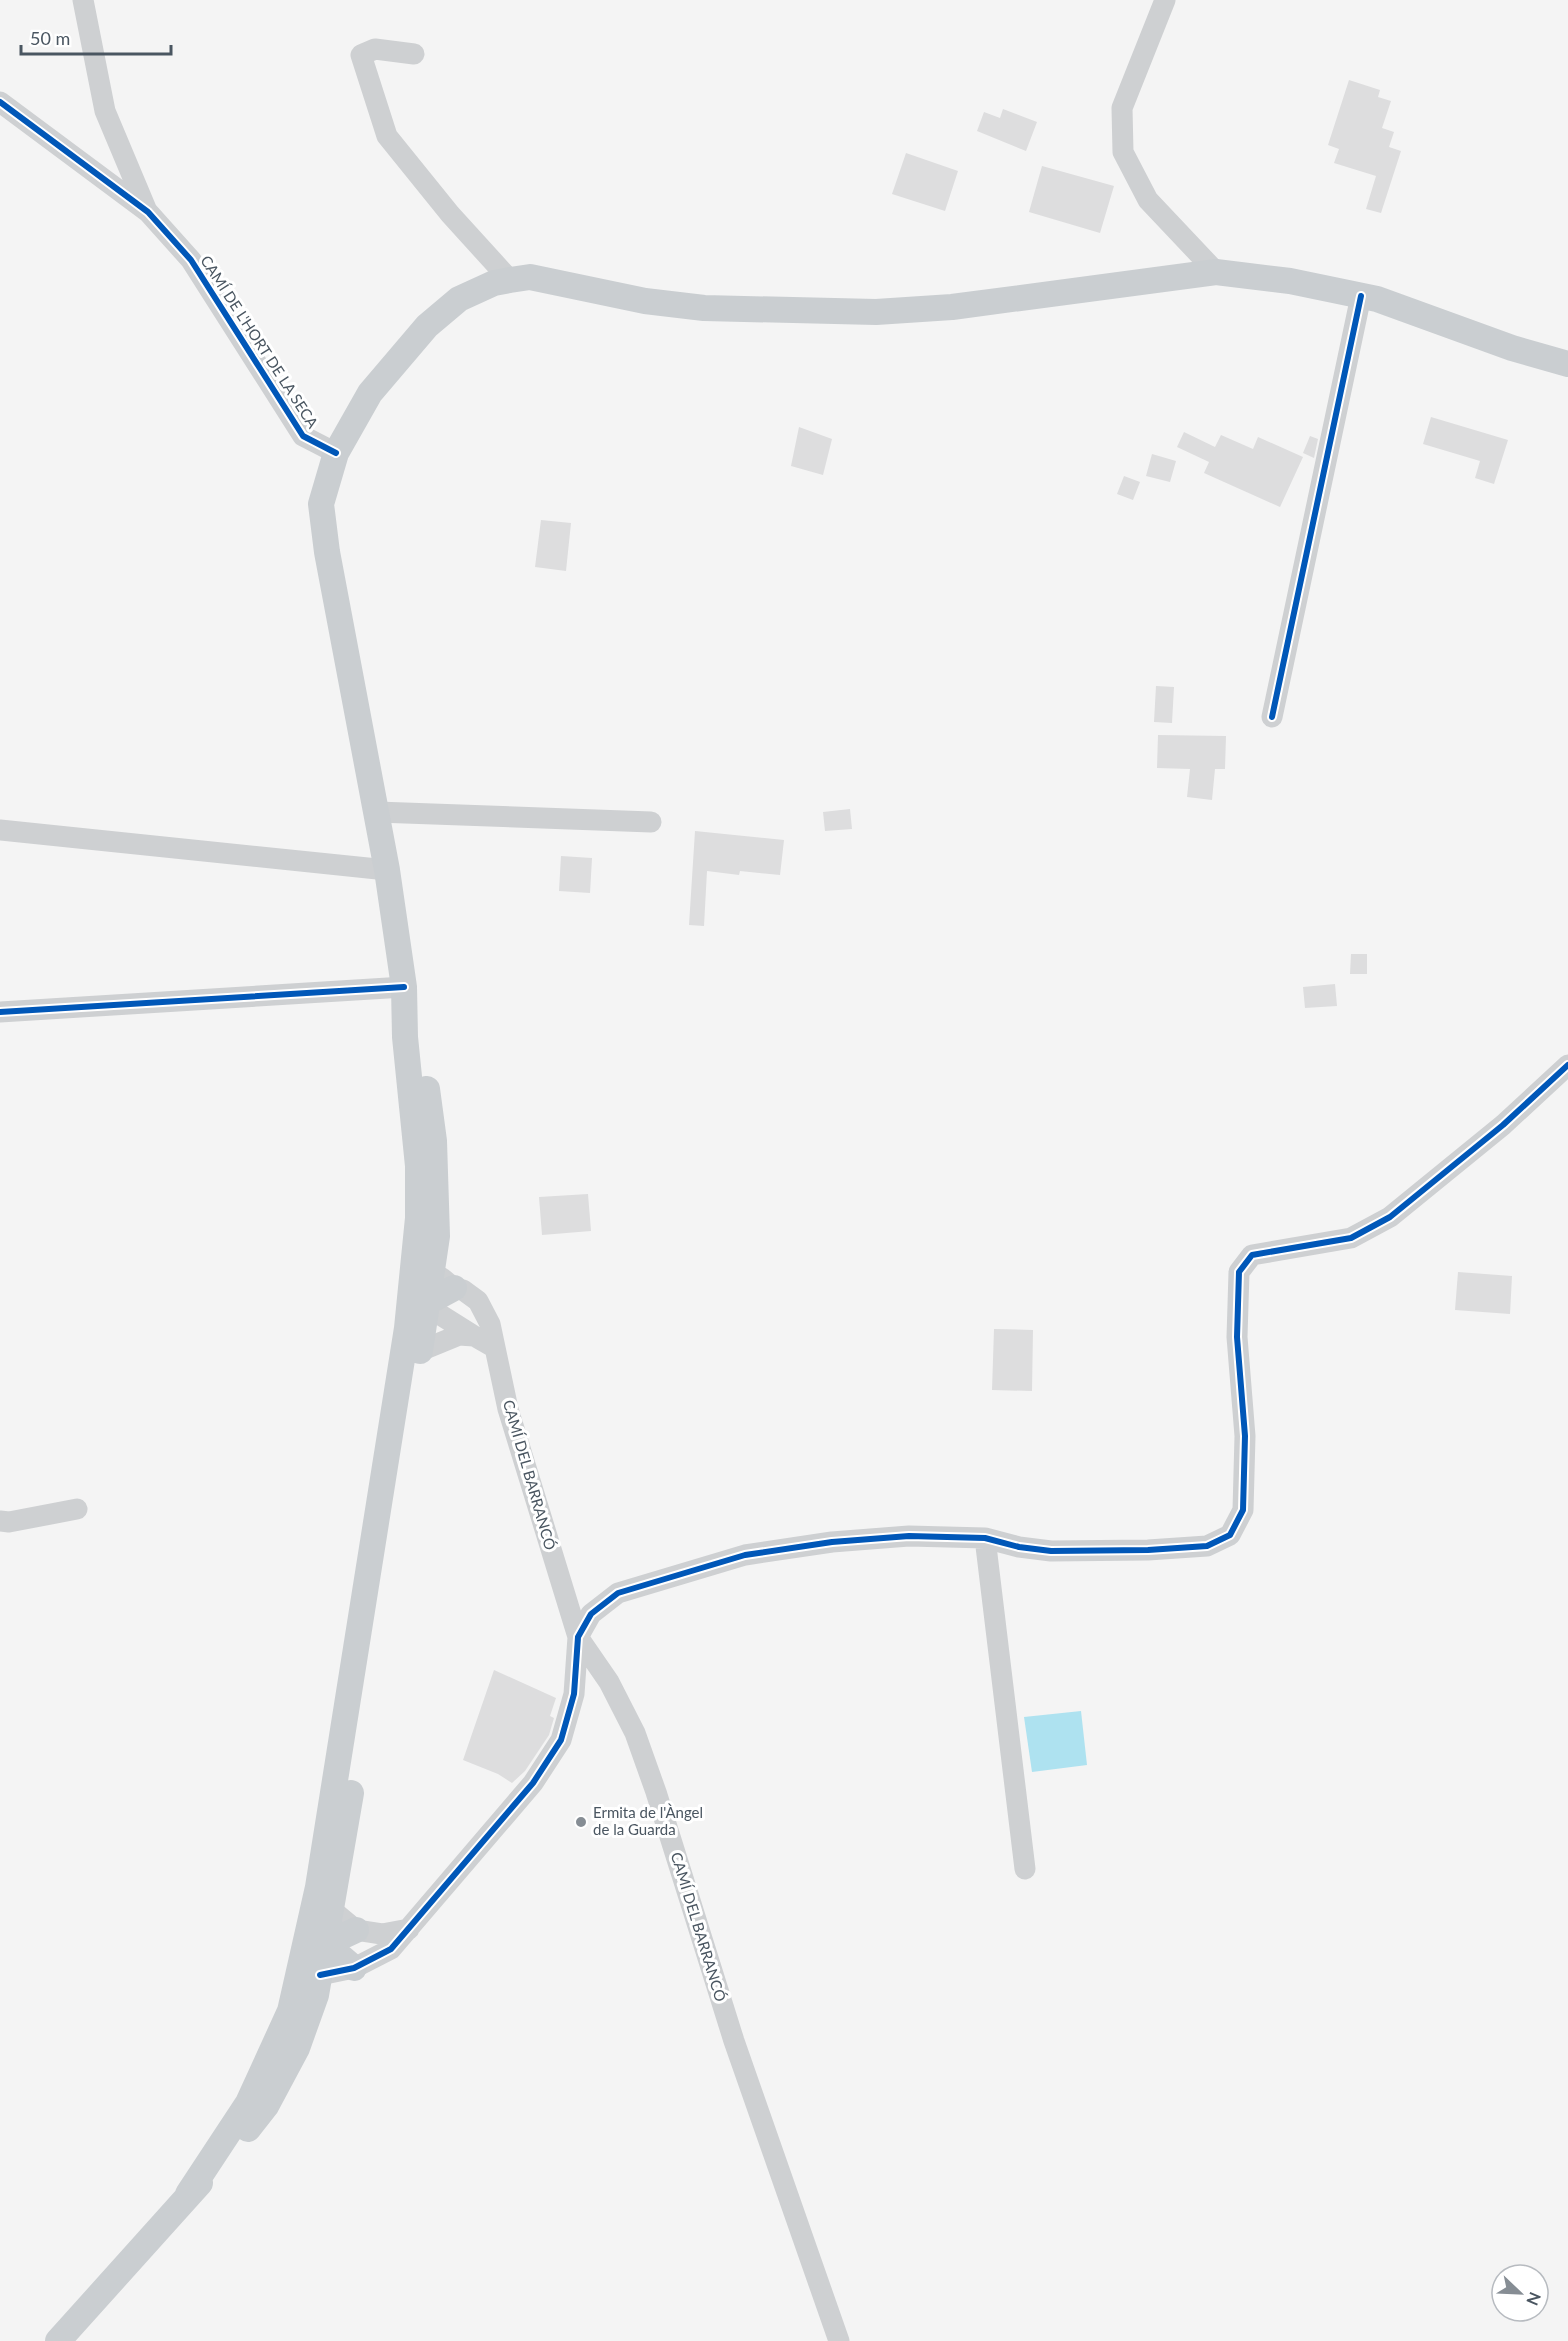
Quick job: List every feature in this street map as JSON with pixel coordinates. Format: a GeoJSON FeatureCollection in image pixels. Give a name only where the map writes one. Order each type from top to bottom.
{"type":"FeatureCollection","features":[{"type":"Feature","properties":{"kind":"main road"},"geometry":{"type":"LineString","coordinates":[[188,2194],[248,2103],[290,2011],[322,1860],[407,1328],[418,1201],[418,1166],[405,1037],[404,987],[387,870],[327,552],[321,504],[336,453],[370,393],[427,326],[459,299],[494,283],[530,277],[645,301],[704,308],[876,312],[952,307],[1215,272],[1290,281],[1377,299],[1512,348],[1568,364]]}},
{"type":"Feature","properties":{"kind":"main road"},"geometry":{"type":"LineString","coordinates":[[58,2341],[188,2194],[221,2164],[266,2106],[297,2048],[316,1995],[332,1910],[420,1351],[434,1308],[432,1270],[437,1236],[434,1141],[420,1037],[404,987]]}},
{"type":"Feature","properties":{"kind":"main road"},"geometry":{"type":"LineString","coordinates":[[418,1201],[427,1226],[422,1282],[434,1308]]}},
{"type":"Feature","properties":{"kind":"main road"},"geometry":{"type":"LineString","coordinates":[[378,1506],[388,1491],[417,1316],[434,1308],[454,1288]]}},
{"type":"Feature","properties":{"kind":"main road"},"geometry":{"type":"LineString","coordinates":[[322,1860],[325,1890],[320,1924],[326,1944],[354,1968]]}},
{"type":"Feature","properties":{"kind":"main road"},"geometry":{"type":"LineString","coordinates":[[248,2103],[274,2077],[298,2023],[312,1971],[326,1944],[356,1930]]}},
{"type":"Feature","properties":{"kind":"street"},"geometry":{"type":"LineString","coordinates":[[83,0],[105,111],[148,212]]}},
{"type":"Feature","properties":{"kind":"street"},"geometry":{"type":"LineString","coordinates":[[1165,0],[1122,108],[1123,152],[1148,200],[1215,272]]}},
{"type":"Feature","properties":{"kind":"street"},"geometry":{"type":"LineString","coordinates":[[414,54],[375,49],[361,55],[387,136],[450,214],[510,280]]}},
{"type":"Feature","properties":{"kind":"street","name":"CAMÍ DE L'HORT DE LA SECA"},"geometry":{"type":"LineString","coordinates":[[0,102],[148,212],[191,260],[303,436],[336,453]]}},
{"type":"Feature","properties":{"kind":"street"},"geometry":{"type":"LineString","coordinates":[[1272,717],[1362,296]]}},
{"type":"Feature","properties":{"kind":"street"},"geometry":{"type":"LineString","coordinates":[[377,812],[651,822]]}},
{"type":"Feature","properties":{"kind":"street"},"geometry":{"type":"LineString","coordinates":[[0,830],[387,870]]}},
{"type":"Feature","properties":{"kind":"street"},"geometry":{"type":"LineString","coordinates":[[0,1012],[404,987]]}},
{"type":"Feature","properties":{"kind":"street"},"geometry":{"type":"LineString","coordinates":[[320,1974],[354,1968],[392,1949],[533,1783],[561,1740],[574,1694],[578,1637],[591,1614],[618,1593],[745,1555],[832,1542],[909,1536],[985,1538],[1019,1547],[1051,1551],[1148,1550],[1207,1546],[1230,1535],[1243,1510],[1245,1436],[1237,1337],[1239,1272],[1252,1256],[1351,1238],[1390,1217],[1503,1125],[1568,1065]]}},
{"type":"Feature","properties":{"kind":"street","name":"CAMÍ DEL BARRANCÓ"},"geometry":{"type":"LineString","coordinates":[[432,1270],[454,1288],[463,1290],[478,1301],[490,1324],[508,1409],[578,1637],[609,1682],[635,1733],[656,1792],[734,2041],[839,2341]]}},
{"type":"Feature","properties":{"kind":"street"},"geometry":{"type":"LineString","coordinates":[[434,1308],[495,1348]]}},
{"type":"Feature","properties":{"kind":"street"},"geometry":{"type":"LineString","coordinates":[[420,1351],[459,1335],[474,1335]]}},
{"type":"Feature","properties":{"kind":"street"},"geometry":{"type":"LineString","coordinates":[[0,1521],[9,1522],[77,1509]]}},
{"type":"Feature","properties":{"kind":"street"},"geometry":{"type":"LineString","coordinates":[[985,1538],[1025,1869]]}},
{"type":"Feature","properties":{"kind":"street"},"geometry":{"type":"LineString","coordinates":[[332,1910],[356,1930],[382,1934],[409,1929]]}},
{"type":"Feature","properties":{"kind":"water"},"geometry":{"type":"Polygon","coordinates":[[[1081,1711],[1087,1765],[1032,1772],[1024,1717],[1081,1711]]]}},
{"type":"Feature","properties":{"kind":"building"},"geometry":{"type":"Polygon","coordinates":[[[1349,80],[1380,90],[1378,97],[1391,101],[1382,128],[1394,132],[1389,147],[1401,151],[1381,213],[1366,209],[1376,176],[1334,163],[1339,149],[1328,145],[1349,80]]]}},
{"type":"Feature","properties":{"kind":"building"},"geometry":{"type":"Polygon","coordinates":[[[1003,109],[1037,122],[1026,151],[977,131],[984,112],[1000,118],[1003,109]]]}},
{"type":"Feature","properties":{"kind":"building"},"geometry":{"type":"Polygon","coordinates":[[[906,153],[958,171],[945,211],[892,194],[906,153]]]}},
{"type":"Feature","properties":{"kind":"building"},"geometry":{"type":"Polygon","coordinates":[[[1042,166],[1114,186],[1100,233],[1029,212],[1042,166]]]}},
{"type":"Feature","properties":{"kind":"building"},"geometry":{"type":"Polygon","coordinates":[[[1431,417],[1508,440],[1494,484],[1475,478],[1480,461],[1423,444],[1431,417]]]}},
{"type":"Feature","properties":{"kind":"building"},"geometry":{"type":"Polygon","coordinates":[[[799,427],[832,439],[823,475],[791,466],[799,427]]]}},
{"type":"Feature","properties":{"kind":"building"},"geometry":{"type":"Polygon","coordinates":[[[1184,432],[1215,447],[1221,435],[1253,449],[1258,437],[1303,457],[1280,507],[1204,473],[1209,462],[1177,447],[1184,432]]]}},
{"type":"Feature","properties":{"kind":"building"},"geometry":{"type":"Polygon","coordinates":[[[1310,436],[1318,439],[1314,458],[1303,453],[1310,436]]]}},
{"type":"Feature","properties":{"kind":"building"},"geometry":{"type":"Polygon","coordinates":[[[1152,454],[1176,461],[1170,482],[1146,476],[1152,454]]]}},
{"type":"Feature","properties":{"kind":"building"},"geometry":{"type":"Polygon","coordinates":[[[1124,476],[1140,482],[1133,500],[1117,494],[1124,476]]]}},
{"type":"Feature","properties":{"kind":"building"},"geometry":{"type":"Polygon","coordinates":[[[541,520],[571,523],[566,571],[535,567],[541,520]]]}},
{"type":"Feature","properties":{"kind":"building"},"geometry":{"type":"Polygon","coordinates":[[[1156,686],[1174,687],[1172,723],[1154,722],[1156,686]]]}},
{"type":"Feature","properties":{"kind":"building"},"geometry":{"type":"Polygon","coordinates":[[[1158,735],[1226,736],[1225,769],[1215,769],[1212,800],[1187,797],[1190,769],[1157,768],[1158,735]]]}},
{"type":"Feature","properties":{"kind":"building"},"geometry":{"type":"Polygon","coordinates":[[[850,809],[852,829],[825,831],[823,812],[850,809]]]}},
{"type":"Feature","properties":{"kind":"building"},"geometry":{"type":"Polygon","coordinates":[[[695,831],[784,840],[780,875],[740,871],[739,875],[707,871],[704,926],[689,925],[695,831]]]}},
{"type":"Feature","properties":{"kind":"building"},"geometry":{"type":"Polygon","coordinates":[[[561,856],[592,858],[590,893],[559,891],[561,856]]]}},
{"type":"Feature","properties":{"kind":"building"},"geometry":{"type":"Polygon","coordinates":[[[1351,954],[1367,954],[1367,974],[1350,974],[1351,954]]]}},
{"type":"Feature","properties":{"kind":"building"},"geometry":{"type":"Polygon","coordinates":[[[1335,984],[1337,1006],[1305,1008],[1303,987],[1335,984]]]}},
{"type":"Feature","properties":{"kind":"building"},"geometry":{"type":"Polygon","coordinates":[[[588,1194],[591,1231],[542,1235],[539,1197],[588,1194]]]}},
{"type":"Feature","properties":{"kind":"building"},"geometry":{"type":"Polygon","coordinates":[[[1458,1272],[1512,1276],[1510,1314],[1455,1310],[1458,1272]]]}},
{"type":"Feature","properties":{"kind":"building"},"geometry":{"type":"Polygon","coordinates":[[[994,1329],[1033,1330],[1032,1391],[992,1390],[994,1329]]]}},
{"type":"Feature","properties":{"kind":"building"},"geometry":{"type":"Polygon","coordinates":[[[494,1670],[556,1698],[550,1716],[554,1718],[549,1735],[525,1771],[512,1783],[498,1774],[463,1760],[494,1670]]]}},
{"type":"Feature","properties":{"kind":"cycle path"},"geometry":{"type":"LineString","coordinates":[[0,102],[148,212],[191,260],[303,436],[336,453]]}},
{"type":"Feature","properties":{"kind":"cycle path"},"geometry":{"type":"LineString","coordinates":[[1272,717],[1361,296]]}},
{"type":"Feature","properties":{"kind":"cycle path"},"geometry":{"type":"LineString","coordinates":[[0,1012],[404,987]]}},
{"type":"Feature","properties":{"kind":"cycle path"},"geometry":{"type":"LineString","coordinates":[[320,1975],[354,1968],[391,1949],[533,1783],[561,1740],[574,1694],[578,1637],[591,1614],[618,1593],[745,1555],[832,1542],[909,1536],[985,1538],[1019,1547],[1051,1551],[1148,1550],[1207,1546],[1230,1535],[1243,1510],[1245,1436],[1237,1337],[1239,1272],[1252,1255],[1351,1238],[1390,1217],[1503,1125],[1568,1065]]}},
{"type":"Feature","properties":{"kind":"place","name":"Ermita de l'Àngel de la Guarda"},"geometry":{"type":"Point","coordinates":[581,1822]}}]}
